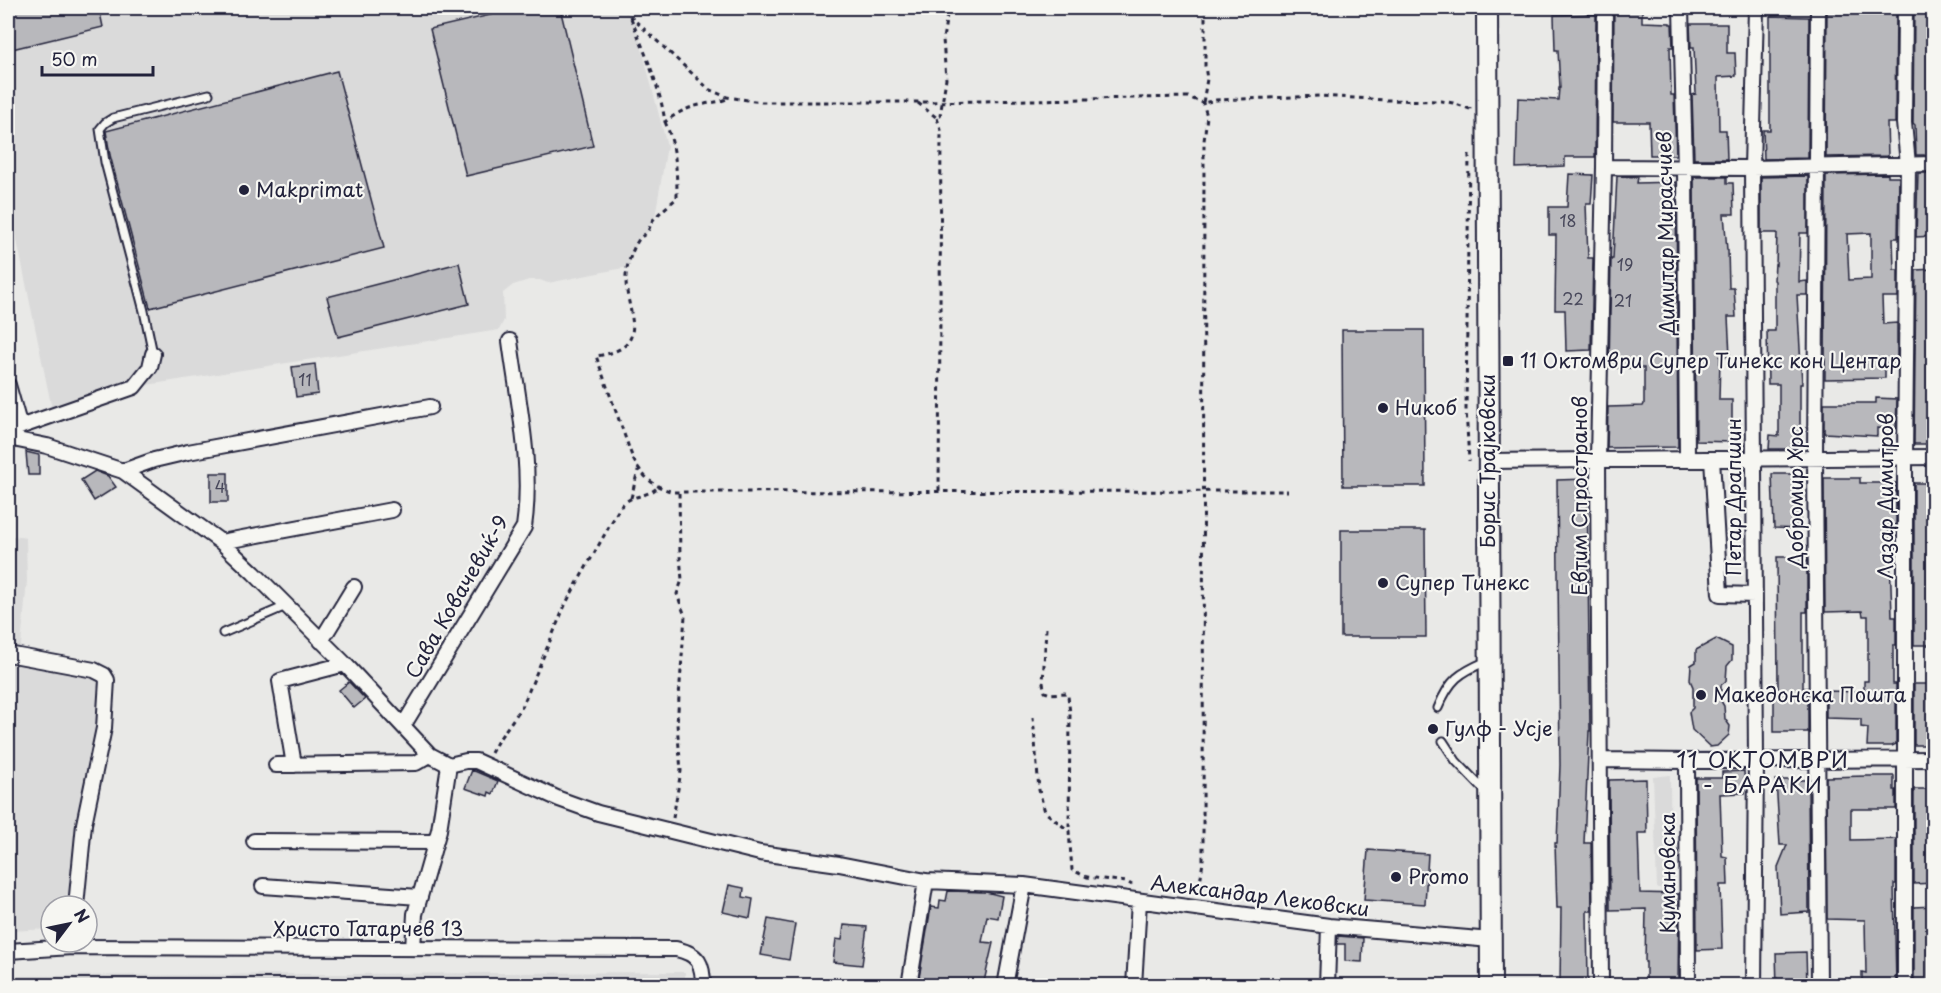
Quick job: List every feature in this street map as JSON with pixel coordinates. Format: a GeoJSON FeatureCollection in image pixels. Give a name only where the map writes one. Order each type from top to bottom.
{"type":"FeatureCollection","features":[{"type":"Feature","properties":{"kind":"street","name":"Борис Трајковски"},"geometry":{"type":"LineString","coordinates":[[1487,8],[1479,461],[1489,660],[1491,986]]}},
{"type":"Feature","properties":{"kind":"street","name":"Евтим Спространов"},"geometry":{"type":"LineString","coordinates":[[1601,986],[1598,459],[1605,167],[1605,8]]}},
{"type":"Feature","properties":{"kind":"street","name":"Димитар Мирасчиев"},"geometry":{"type":"LineString","coordinates":[[1681,8],[1685,168],[1687,459]]}},
{"type":"Feature","properties":{"kind":"street","name":"Петар Драпшин"},"geometry":{"type":"LineString","coordinates":[[1754,986],[1756,760],[1752,168],[1756,8]]}},
{"type":"Feature","properties":{"kind":"street","name":"Добромир Хрс"},"geometry":{"type":"LineString","coordinates":[[1818,8],[1815,458],[1819,986]]}},
{"type":"Feature","properties":{"kind":"street","name":"Лазар Димитров"},"geometry":{"type":"LineString","coordinates":[[1905,8],[1904,123],[1908,164],[1905,457],[1905,986]]}},
{"type":"Feature","properties":{"kind":"street"},"geometry":{"type":"LineString","coordinates":[[1605,167],[1752,168],[1934,164]]}},
{"type":"Feature","properties":{"kind":"street","name":"Сава Ковачевиќ-9"},"geometry":{"type":"LineString","coordinates":[[403,726],[524,527],[527,508],[527,471],[510,340]]}},
{"type":"Feature","properties":{"kind":"street"},"geometry":{"type":"LineString","coordinates":[[8,385],[14,429],[134,387],[150,367],[153,354]]}},
{"type":"Feature","properties":{"kind":"street"},"geometry":{"type":"LineString","coordinates":[[123,471],[154,460],[188,452],[430,407]]}},
{"type":"Feature","properties":{"kind":"street"},"geometry":{"type":"LineString","coordinates":[[8,438],[47,446],[123,471],[221,542],[345,664],[430,755],[449,765],[466,761],[485,764]]}},
{"type":"Feature","properties":{"kind":"street"},"geometry":{"type":"LineString","coordinates":[[1479,461],[1934,457]]}},
{"type":"Feature","properties":{"kind":"street"},"geometry":{"type":"LineString","coordinates":[[1712,459],[1720,594],[1754,595]]}},
{"type":"Feature","properties":{"kind":"street"},"geometry":{"type":"LineString","coordinates":[[221,542],[392,510]]}},
{"type":"Feature","properties":{"kind":"street"},"geometry":{"type":"LineString","coordinates":[[321,641],[354,587]]}},
{"type":"Feature","properties":{"kind":"street"},"geometry":{"type":"LineString","coordinates":[[8,654],[94,670],[104,675],[107,680],[103,738],[84,824],[77,894]]}},
{"type":"Feature","properties":{"kind":"street"},"geometry":{"type":"LineString","coordinates":[[294,765],[280,681],[345,664]]}},
{"type":"Feature","properties":{"kind":"street"},"geometry":{"type":"LineString","coordinates":[[276,765],[416,763],[430,755]]}},
{"type":"Feature","properties":{"kind":"street"},"geometry":{"type":"LineString","coordinates":[[1600,760],[1934,759]]}},
{"type":"Feature","properties":{"kind":"street","name":"Кумановска"},"geometry":{"type":"LineString","coordinates":[[1687,761],[1688,986]]}},
{"type":"Feature","properties":{"kind":"street","name":"Александар Лековски"},"geometry":{"type":"LineString","coordinates":[[485,764],[588,810],[760,853],[839,864],[926,881],[1024,885],[1329,926],[1491,940]]}},
{"type":"Feature","properties":{"kind":"street"},"geometry":{"type":"LineString","coordinates":[[413,948],[419,897],[442,818],[449,765]]}},
{"type":"Feature","properties":{"kind":"street"},"geometry":{"type":"LineString","coordinates":[[254,841],[435,842]]}},
{"type":"Feature","properties":{"kind":"street"},"geometry":{"type":"LineString","coordinates":[[909,986],[926,881]]}},
{"type":"Feature","properties":{"kind":"street"},"geometry":{"type":"LineString","coordinates":[[1005,986],[1024,885]]}},
{"type":"Feature","properties":{"kind":"street"},"geometry":{"type":"LineString","coordinates":[[263,886],[419,897]]}},
{"type":"Feature","properties":{"kind":"street"},"geometry":{"type":"LineString","coordinates":[[1134,986],[1139,901]]}},
{"type":"Feature","properties":{"kind":"street"},"geometry":{"type":"LineString","coordinates":[[1327,986],[1329,926]]}},
{"type":"Feature","properties":{"kind":"street","name":"Христо Татарчев 13"},"geometry":{"type":"LineString","coordinates":[[99,945],[283,949],[676,949],[693,956],[702,966],[703,986]]}},
{"type":"Feature","properties":{"kind":"street","name":"Христо Татарчев 13"},"geometry":{"type":"LineString","coordinates":[[8,951],[39,948]]}},
{"type":"Feature","properties":{"kind":"lane"},"geometry":{"type":"LineString","coordinates":[[153,354],[105,162],[100,129],[113,118],[209,93]]}},
{"type":"Feature","properties":{"kind":"lane"},"geometry":{"type":"LineString","coordinates":[[223,633],[286,606]]}},
{"type":"Feature","properties":{"kind":"lane"},"geometry":{"type":"LineString","coordinates":[[1438,708],[1452,682],[1464,670],[1489,660]]}},
{"type":"Feature","properties":{"kind":"lane"},"geometry":{"type":"LineString","coordinates":[[1443,741],[1456,761],[1490,795]]}},
{"type":"Feature","properties":{"kind":"path"},"geometry":{"type":"LineString","coordinates":[[625,8],[647,57],[671,137],[677,171],[677,198],[656,217],[650,224],[649,231],[639,239],[628,267],[625,284],[632,310],[634,330],[626,344],[607,354],[596,356],[623,434],[638,468],[657,488],[679,492],[1288,491]]}},
{"type":"Feature","properties":{"kind":"path"},"geometry":{"type":"LineString","coordinates":[[939,491],[941,130],[938,118],[946,79],[943,39],[946,8]]}},
{"type":"Feature","properties":{"kind":"path"},"geometry":{"type":"LineString","coordinates":[[1190,908],[1200,884],[1203,861],[1204,141],[1207,116],[1203,103],[1207,79],[1205,8]]}},
{"type":"Feature","properties":{"kind":"path"},"geometry":{"type":"LineString","coordinates":[[630,16],[710,90],[730,98],[761,102],[941,102],[1188,97],[1203,103],[1216,100],[1320,96],[1441,101],[1470,109],[1469,120]]}},
{"type":"Feature","properties":{"kind":"path"},"geometry":{"type":"LineString","coordinates":[[665,122],[675,114],[702,104],[730,98]]}},
{"type":"Feature","properties":{"kind":"path"},"geometry":{"type":"LineString","coordinates":[[917,102],[938,118]]}},
{"type":"Feature","properties":{"kind":"path"},"geometry":{"type":"LineString","coordinates":[[1469,154],[1466,409],[1479,461]]}},
{"type":"Feature","properties":{"kind":"path"},"geometry":{"type":"LineString","coordinates":[[631,498],[638,468]]}},
{"type":"Feature","properties":{"kind":"path"},"geometry":{"type":"LineString","coordinates":[[485,764],[497,742],[522,707],[566,603],[619,509],[631,498],[652,492],[657,488]]}},
{"type":"Feature","properties":{"kind":"path"},"geometry":{"type":"LineString","coordinates":[[670,832],[681,771],[677,724],[685,616],[677,594],[682,580],[679,492]]}},
{"type":"Feature","properties":{"kind":"path"},"geometry":{"type":"LineString","coordinates":[[1046,628],[1043,683],[1045,692],[1066,693],[1070,713],[1069,831],[1072,870],[1087,877],[1127,882],[1139,889],[1139,901]]}},
{"type":"Feature","properties":{"kind":"path"},"geometry":{"type":"LineString","coordinates":[[1033,717],[1039,790],[1046,812],[1069,831]]}},
{"type":"Feature","properties":{"kind":"shaded area"},"geometry":{"type":"Polygon","coordinates":[[[8,8],[625,8],[636,26],[667,146],[655,217],[650,224],[649,231],[639,239],[628,267],[548,283],[529,280],[513,285],[503,293],[504,320],[499,330],[134,387],[53,414],[8,197],[8,8]]]}},
{"type":"Feature","properties":{"kind":"shaded area"},"geometry":{"type":"Polygon","coordinates":[[[8,535],[26,538],[27,581],[20,656],[104,675],[77,894],[39,894],[39,930],[8,931],[8,535]]]}},
{"type":"Feature","properties":{"kind":"shaded area"},"geometry":{"type":"Polygon","coordinates":[[[1670,775],[1671,888],[1657,888],[1653,777],[1670,775]]]}},
{"type":"Feature","properties":{"kind":"shaded area"},"geometry":{"type":"Polygon","coordinates":[[[685,972],[685,986],[8,985],[8,976],[685,972]]]}},
{"type":"Feature","properties":{"kind":"building"},"geometry":{"type":"Polygon","coordinates":[[[8,8],[99,8],[103,27],[8,50],[8,8]]]}},
{"type":"Feature","properties":{"kind":"building"},"geometry":{"type":"Polygon","coordinates":[[[520,8],[560,8],[593,146],[466,176],[430,29],[520,8]]]}},
{"type":"Feature","properties":{"kind":"building"},"geometry":{"type":"Polygon","coordinates":[[[1614,8],[1642,8],[1642,22],[1672,24],[1671,95],[1674,95],[1676,155],[1650,155],[1649,122],[1613,122],[1614,8]]]}},
{"type":"Feature","properties":{"kind":"building"},"geometry":{"type":"Polygon","coordinates":[[[1858,8],[1896,8],[1895,123],[1887,123],[1888,156],[1826,157],[1827,12],[1858,12],[1858,8]]]}},
{"type":"Feature","properties":{"kind":"building"},"geometry":{"type":"Polygon","coordinates":[[[1914,8],[1934,8],[1934,155],[1916,155],[1915,125],[1913,123],[1914,8]]]}},
{"type":"Feature","properties":{"kind":"building"},"geometry":{"type":"Polygon","coordinates":[[[1596,14],[1595,157],[1565,157],[1565,166],[1516,168],[1518,98],[1558,100],[1560,88],[1558,50],[1555,50],[1554,15],[1596,14]]]}},
{"type":"Feature","properties":{"kind":"building"},"geometry":{"type":"Polygon","coordinates":[[[1770,16],[1809,17],[1808,158],[1764,159],[1763,130],[1770,130],[1770,16]]]}},
{"type":"Feature","properties":{"kind":"building"},"geometry":{"type":"Polygon","coordinates":[[[1690,24],[1727,24],[1727,53],[1735,53],[1736,76],[1718,77],[1719,130],[1726,130],[1727,159],[1694,159],[1692,95],[1696,94],[1694,47],[1691,47],[1690,24]]]}},
{"type":"Feature","properties":{"kind":"building","name":"Makprimat"},"geometry":{"type":"Polygon","coordinates":[[[337,71],[384,248],[150,308],[110,155],[106,131],[337,71]]]}},
{"type":"Feature","properties":{"kind":"building"},"geometry":{"type":"Polygon","coordinates":[[[1918,173],[1934,173],[1934,236],[1916,237],[1918,173]]]}},
{"type":"Feature","properties":{"kind":"building"},"geometry":{"type":"Polygon","coordinates":[[[1569,174],[1593,175],[1591,204],[1586,204],[1588,258],[1593,258],[1591,350],[1566,351],[1565,310],[1555,310],[1556,235],[1549,235],[1549,207],[1567,207],[1569,174]]]}},
{"type":"Feature","properties":{"kind":"building"},"geometry":{"type":"Polygon","coordinates":[[[1888,174],[1888,177],[1899,177],[1898,238],[1893,238],[1894,270],[1898,270],[1898,297],[1882,297],[1883,324],[1897,323],[1897,362],[1885,363],[1885,378],[1825,379],[1826,175],[1888,174]],[[1871,233],[1847,234],[1849,280],[1871,279],[1871,233]]]}},
{"type":"Feature","properties":{"kind":"building"},"geometry":{"type":"Polygon","coordinates":[[[1617,176],[1638,177],[1637,183],[1676,182],[1678,447],[1607,448],[1608,407],[1643,406],[1644,404],[1644,368],[1609,368],[1611,259],[1613,259],[1617,176]]]}},
{"type":"Feature","properties":{"kind":"building"},"geometry":{"type":"Polygon","coordinates":[[[1808,176],[1808,233],[1800,233],[1799,282],[1807,281],[1807,295],[1797,295],[1802,384],[1800,384],[1800,449],[1769,449],[1770,435],[1779,436],[1779,384],[1768,384],[1767,331],[1775,331],[1774,280],[1777,233],[1761,233],[1761,177],[1808,176]]]}},
{"type":"Feature","properties":{"kind":"building"},"geometry":{"type":"Polygon","coordinates":[[[1694,177],[1727,177],[1727,183],[1733,183],[1734,214],[1724,214],[1729,288],[1734,288],[1736,317],[1728,317],[1730,356],[1720,357],[1719,400],[1732,400],[1732,442],[1696,441],[1694,177]]]}},
{"type":"Feature","properties":{"kind":"building"},"geometry":{"type":"Polygon","coordinates":[[[459,263],[469,304],[338,337],[327,297],[459,263]]]}},
{"type":"Feature","properties":{"kind":"building"},"geometry":{"type":"Polygon","coordinates":[[[1934,269],[1934,444],[1914,444],[1916,270],[1934,269]]]}},
{"type":"Feature","properties":{"kind":"building","name":"Никоб"},"geometry":{"type":"Polygon","coordinates":[[[1342,330],[1424,330],[1425,486],[1343,486],[1342,330]]]}},
{"type":"Feature","properties":{"kind":"building"},"geometry":{"type":"Polygon","coordinates":[[[315,364],[318,394],[296,397],[292,367],[315,364]]]}},
{"type":"Feature","properties":{"kind":"building"},"geometry":{"type":"Polygon","coordinates":[[[1876,398],[1897,399],[1896,429],[1877,428],[1877,436],[1824,433],[1824,403],[1876,403],[1876,398]]]}},
{"type":"Feature","properties":{"kind":"building"},"geometry":{"type":"Polygon","coordinates":[[[26,452],[39,455],[39,475],[28,475],[26,452]]]}},
{"type":"Feature","properties":{"kind":"building"},"geometry":{"type":"Polygon","coordinates":[[[95,471],[108,476],[116,487],[94,501],[81,480],[95,471]]]}},
{"type":"Feature","properties":{"kind":"building"},"geometry":{"type":"Polygon","coordinates":[[[211,473],[228,473],[228,502],[211,502],[211,473]]]}},
{"type":"Feature","properties":{"kind":"building"},"geometry":{"type":"Polygon","coordinates":[[[1772,474],[1799,474],[1800,529],[1774,528],[1772,474]]]}},
{"type":"Feature","properties":{"kind":"building"},"geometry":{"type":"Polygon","coordinates":[[[1824,478],[1860,478],[1860,483],[1896,483],[1896,525],[1889,525],[1892,617],[1896,617],[1893,684],[1896,684],[1896,744],[1892,746],[1867,746],[1868,728],[1861,727],[1861,719],[1826,718],[1826,691],[1864,692],[1864,681],[1868,681],[1868,616],[1863,616],[1862,611],[1825,612],[1824,478]]]}},
{"type":"Feature","properties":{"kind":"building"},"geometry":{"type":"Polygon","coordinates":[[[1587,479],[1590,731],[1584,843],[1591,843],[1592,911],[1587,911],[1588,986],[1560,986],[1561,908],[1557,908],[1555,843],[1557,843],[1560,765],[1557,480],[1587,479]]]}},
{"type":"Feature","properties":{"kind":"building"},"geometry":{"type":"Polygon","coordinates":[[[1914,483],[1934,483],[1934,645],[1914,645],[1914,483]]]}},
{"type":"Feature","properties":{"kind":"building","name":"Супер Тинекс"},"geometry":{"type":"Polygon","coordinates":[[[1341,530],[1425,530],[1426,637],[1341,637],[1341,530]]]}},
{"type":"Feature","properties":{"kind":"building"},"geometry":{"type":"Polygon","coordinates":[[[1777,557],[1801,557],[1801,561],[1807,561],[1807,612],[1803,612],[1803,688],[1808,688],[1808,732],[1774,732],[1774,688],[1778,688],[1777,557]]]}},
{"type":"Feature","properties":{"kind":"building"},"geometry":{"type":"Polygon","coordinates":[[[1716,639],[1732,647],[1732,660],[1727,666],[1726,681],[1721,685],[1721,701],[1724,706],[1725,719],[1730,726],[1729,735],[1717,746],[1710,747],[1692,730],[1689,712],[1693,708],[1693,687],[1690,680],[1691,665],[1696,662],[1696,650],[1716,639]]]}},
{"type":"Feature","properties":{"kind":"building"},"geometry":{"type":"Polygon","coordinates":[[[349,682],[365,699],[354,708],[339,690],[349,682]]]}},
{"type":"Feature","properties":{"kind":"building"},"geometry":{"type":"Polygon","coordinates":[[[1914,684],[1934,684],[1934,745],[1914,745],[1914,684]]]}},
{"type":"Feature","properties":{"kind":"building"},"geometry":{"type":"Polygon","coordinates":[[[472,770],[498,781],[493,794],[489,792],[488,796],[465,788],[472,770]]]}},
{"type":"Feature","properties":{"kind":"building"},"geometry":{"type":"Polygon","coordinates":[[[1744,771],[1745,793],[1720,794],[1722,856],[1727,857],[1728,885],[1720,885],[1722,949],[1697,950],[1696,778],[1722,778],[1722,772],[1744,771]]]}},
{"type":"Feature","properties":{"kind":"building"},"geometry":{"type":"Polygon","coordinates":[[[1894,776],[1896,809],[1851,809],[1851,840],[1896,839],[1896,884],[1894,884],[1896,986],[1862,986],[1862,972],[1866,973],[1865,920],[1827,919],[1826,777],[1894,776]]]}},
{"type":"Feature","properties":{"kind":"building"},"geometry":{"type":"Polygon","coordinates":[[[1646,779],[1647,833],[1638,833],[1640,893],[1679,894],[1678,986],[1646,986],[1646,909],[1610,910],[1609,780],[1646,779]]]}},
{"type":"Feature","properties":{"kind":"building"},"geometry":{"type":"Polygon","coordinates":[[[1776,780],[1808,780],[1809,912],[1780,914],[1778,867],[1787,845],[1780,845],[1776,780]]]}},
{"type":"Feature","properties":{"kind":"building"},"geometry":{"type":"Polygon","coordinates":[[[1914,789],[1934,789],[1934,883],[1914,884],[1914,789]]]}},
{"type":"Feature","properties":{"kind":"building","name":"Promo"},"geometry":{"type":"Polygon","coordinates":[[[1368,850],[1428,854],[1425,904],[1364,900],[1368,850]]]}},
{"type":"Feature","properties":{"kind":"building"},"geometry":{"type":"Polygon","coordinates":[[[729,885],[744,888],[743,897],[753,899],[750,918],[723,912],[729,885]]]}},
{"type":"Feature","properties":{"kind":"building"},"geometry":{"type":"Polygon","coordinates":[[[948,891],[986,892],[1002,896],[998,918],[987,916],[982,942],[993,943],[983,986],[918,984],[931,907],[939,908],[940,900],[946,901],[948,891]]]}},
{"type":"Feature","properties":{"kind":"building"},"geometry":{"type":"Polygon","coordinates":[[[1934,906],[1934,986],[1914,986],[1914,907],[1934,906]]]}},
{"type":"Feature","properties":{"kind":"building"},"geometry":{"type":"Polygon","coordinates":[[[768,919],[795,924],[789,960],[761,955],[768,919]]]}},
{"type":"Feature","properties":{"kind":"building"},"geometry":{"type":"Polygon","coordinates":[[[844,925],[867,927],[862,965],[833,962],[836,939],[842,940],[844,925]]]}},
{"type":"Feature","properties":{"kind":"building"},"geometry":{"type":"Polygon","coordinates":[[[1338,936],[1363,938],[1362,962],[1345,961],[1345,944],[1337,944],[1338,936]]]}},
{"type":"Feature","properties":{"kind":"building"},"geometry":{"type":"Polygon","coordinates":[[[1806,952],[1807,986],[1777,986],[1776,953],[1806,952]]]}},
{"type":"Feature","properties":{"kind":"place","name":"Makprimat"},"geometry":{"type":"Point","coordinates":[244,190]}},
{"type":"Feature","properties":{"kind":"place","name":"11 Октомври Супер Тинекс кон Центар"},"geometry":{"type":"Point","coordinates":[1508,361]}},
{"type":"Feature","properties":{"kind":"place","name":"Никоб"},"geometry":{"type":"Point","coordinates":[1383,408]}},
{"type":"Feature","properties":{"kind":"place","name":"Супер Тинекс"},"geometry":{"type":"Point","coordinates":[1383,583]}},
{"type":"Feature","properties":{"kind":"place","name":"Македонска Пошта"},"geometry":{"type":"Point","coordinates":[1701,695]}},
{"type":"Feature","properties":{"kind":"place","name":"Гулф - Усје"},"geometry":{"type":"Point","coordinates":[1433,729]}},
{"type":"Feature","properties":{"kind":"place","name":"Promo"},"geometry":{"type":"Point","coordinates":[1396,877]}},
{"type":"Feature","properties":{"kind":"district","name":"11 ОКТОМВРИ - БАРАКИ"},"geometry":{"type":"Point","coordinates":[1763,772]}}]}
